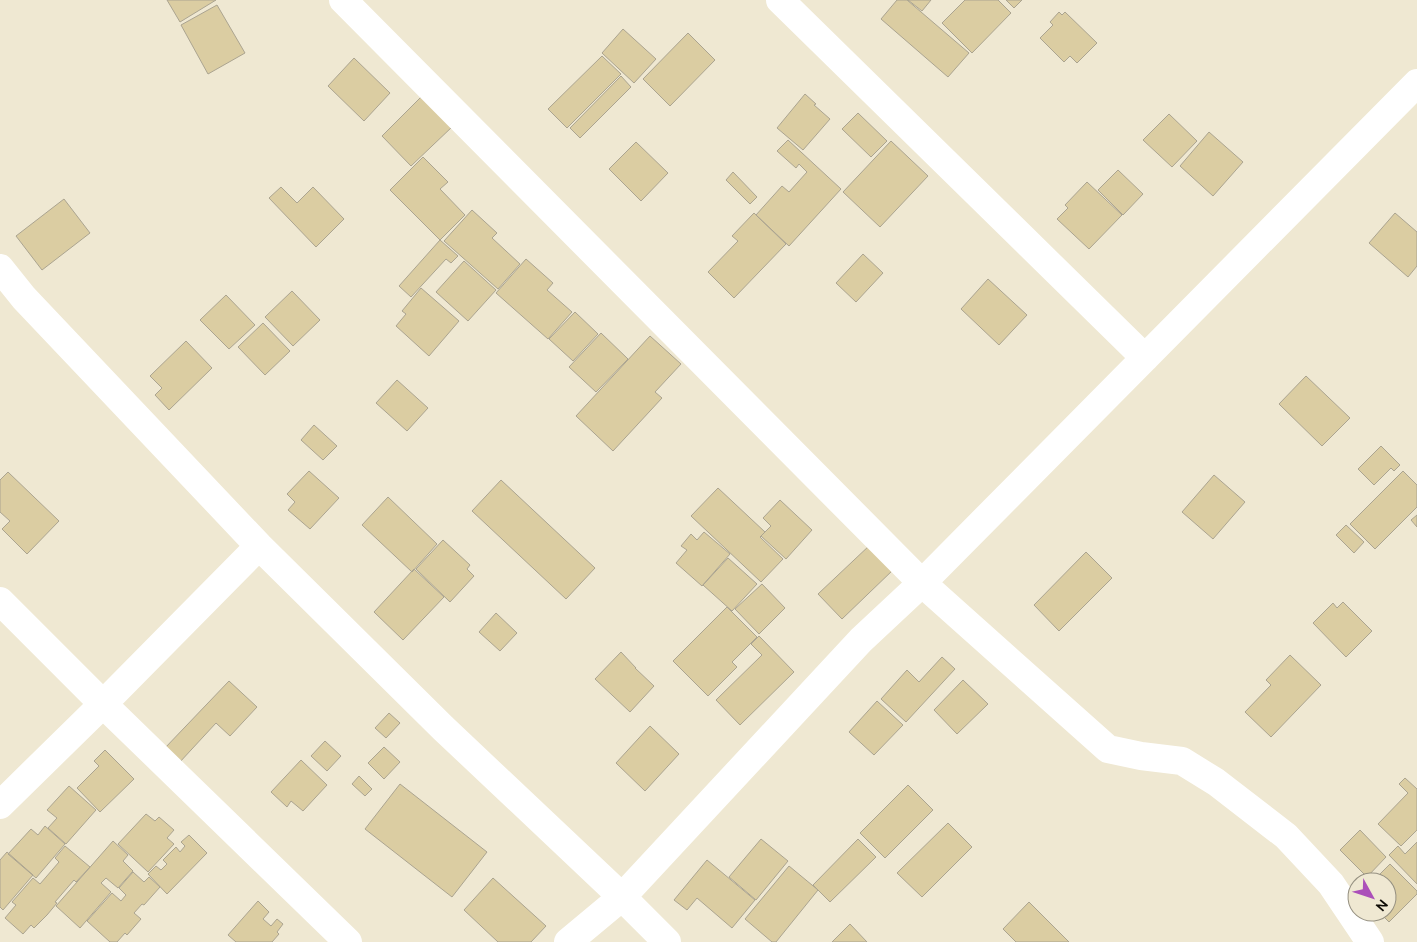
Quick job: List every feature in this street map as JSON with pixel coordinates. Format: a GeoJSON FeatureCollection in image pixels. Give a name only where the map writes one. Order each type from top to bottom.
{"type":"FeatureCollection","features":[{"type":"Feature","properties":{"kind":"street"},"geometry":{"type":"LineString","coordinates":[[343,0],[922,583],[1108,749],[1182,762],[1216,782],[1286,836],[1330,884],[1370,942]]}},
{"type":"Feature","properties":{"kind":"street"},"geometry":{"type":"LineString","coordinates":[[780,0],[1145,358]]}},
{"type":"Feature","properties":{"kind":"street"},"geometry":{"type":"LineString","coordinates":[[568,942],[622,898],[861,640],[922,583],[1417,83]]}},
{"type":"Feature","properties":{"kind":"street"},"geometry":{"type":"LineString","coordinates":[[0,268],[24,298],[259,546],[444,728],[667,942]]}},
{"type":"Feature","properties":{"kind":"street"},"geometry":{"type":"LineString","coordinates":[[0,805],[259,546]]}},
{"type":"Feature","properties":{"kind":"street"},"geometry":{"type":"LineString","coordinates":[[0,600],[103,704],[348,942]]}},
{"type":"Feature","properties":{"kind":"building"},"geometry":{"type":"Polygon","coordinates":[[[167,0],[216,0],[180,22],[167,0]]]}},
{"type":"Feature","properties":{"kind":"building"},"geometry":{"type":"Polygon","coordinates":[[[897,0],[907,0],[969,53],[948,77],[881,19],[897,0]]]}},
{"type":"Feature","properties":{"kind":"building"},"geometry":{"type":"Polygon","coordinates":[[[908,0],[931,0],[922,11],[908,0]]]}},
{"type":"Feature","properties":{"kind":"building"},"geometry":{"type":"Polygon","coordinates":[[[965,0],[998,0],[1011,13],[972,53],[942,23],[965,0]]]}},
{"type":"Feature","properties":{"kind":"building"},"geometry":{"type":"Polygon","coordinates":[[[1006,0],[1022,0],[1014,8],[1006,0]]]}},
{"type":"Feature","properties":{"kind":"building"},"geometry":{"type":"Polygon","coordinates":[[[217,5],[245,53],[208,74],[181,25],[217,5]]]}},
{"type":"Feature","properties":{"kind":"building"},"geometry":{"type":"Polygon","coordinates":[[[1059,12],[1062,15],[1065,12],[1097,43],[1077,63],[1070,56],[1064,62],[1040,38],[1053,25],[1050,22],[1059,12]]]}},
{"type":"Feature","properties":{"kind":"building"},"geometry":{"type":"Polygon","coordinates":[[[623,29],[656,59],[634,83],[602,53],[623,29]]]}},
{"type":"Feature","properties":{"kind":"building"},"geometry":{"type":"Polygon","coordinates":[[[688,33],[715,60],[670,106],[643,79],[688,33]]]}},
{"type":"Feature","properties":{"kind":"building"},"geometry":{"type":"Polygon","coordinates":[[[602,56],[621,74],[567,128],[548,109],[602,56]]]}},
{"type":"Feature","properties":{"kind":"building"},"geometry":{"type":"Polygon","coordinates":[[[354,58],[390,93],[364,121],[328,86],[354,58]]]}},
{"type":"Feature","properties":{"kind":"building"},"geometry":{"type":"Polygon","coordinates":[[[621,76],[631,87],[580,138],[570,128],[621,76]]]}},
{"type":"Feature","properties":{"kind":"building"},"geometry":{"type":"Polygon","coordinates":[[[805,94],[830,119],[803,150],[777,128],[805,94]]]}},
{"type":"Feature","properties":{"kind":"building"},"geometry":{"type":"Polygon","coordinates":[[[423,95],[453,126],[411,166],[382,136],[423,95]]]}},
{"type":"Feature","properties":{"kind":"building"},"geometry":{"type":"Polygon","coordinates":[[[858,113],[887,141],[871,157],[842,129],[858,113]]]}},
{"type":"Feature","properties":{"kind":"building"},"geometry":{"type":"Polygon","coordinates":[[[1169,114],[1197,141],[1172,167],[1143,140],[1169,114]]]}},
{"type":"Feature","properties":{"kind":"building"},"geometry":{"type":"Polygon","coordinates":[[[1209,132],[1243,162],[1213,196],[1180,166],[1209,132]]]}},
{"type":"Feature","properties":{"kind":"building"},"geometry":{"type":"Polygon","coordinates":[[[788,140],[841,189],[789,246],[756,215],[782,186],[789,192],[807,172],[799,164],[796,168],[777,151],[788,140]]]}},
{"type":"Feature","properties":{"kind":"building"},"geometry":{"type":"Polygon","coordinates":[[[891,141],[928,176],[880,227],[843,192],[891,141]]]}},
{"type":"Feature","properties":{"kind":"building"},"geometry":{"type":"Polygon","coordinates":[[[636,142],[668,173],[641,201],[609,169],[636,142]]]}},
{"type":"Feature","properties":{"kind":"building"},"geometry":{"type":"Polygon","coordinates":[[[423,157],[448,182],[440,189],[465,215],[440,240],[390,190],[423,157]]]}},
{"type":"Feature","properties":{"kind":"building"},"geometry":{"type":"Polygon","coordinates":[[[1118,170],[1143,194],[1123,215],[1098,190],[1118,170]]]}},
{"type":"Feature","properties":{"kind":"building"},"geometry":{"type":"Polygon","coordinates":[[[733,172],[757,197],[750,204],[726,180],[733,172]]]}},
{"type":"Feature","properties":{"kind":"building"},"geometry":{"type":"Polygon","coordinates":[[[1087,182],[1122,215],[1089,249],[1057,219],[1068,208],[1065,205],[1087,182]]]}},
{"type":"Feature","properties":{"kind":"building"},"geometry":{"type":"Polygon","coordinates":[[[281,187],[297,203],[313,187],[344,219],[316,247],[269,198],[281,187]]]}},
{"type":"Feature","properties":{"kind":"building"},"geometry":{"type":"Polygon","coordinates":[[[64,199],[90,233],[42,270],[16,236],[64,199]]]}},
{"type":"Feature","properties":{"kind":"building"},"geometry":{"type":"Polygon","coordinates":[[[472,210],[497,233],[492,238],[520,264],[498,289],[444,241],[472,210]]]}},
{"type":"Feature","properties":{"kind":"building"},"geometry":{"type":"Polygon","coordinates":[[[754,213],[786,244],[734,298],[708,272],[738,241],[732,236],[754,213]]]}},
{"type":"Feature","properties":{"kind":"building"},"geometry":{"type":"Polygon","coordinates":[[[1395,213],[1417,232],[1417,266],[1408,277],[1369,243],[1395,213]]]}},
{"type":"Feature","properties":{"kind":"building"},"geometry":{"type":"Polygon","coordinates":[[[440,240],[458,256],[451,263],[446,259],[411,297],[399,286],[440,240]]]}},
{"type":"Feature","properties":{"kind":"building"},"geometry":{"type":"Polygon","coordinates":[[[863,254],[883,273],[856,302],[836,283],[863,254]]]}},
{"type":"Feature","properties":{"kind":"building"},"geometry":{"type":"Polygon","coordinates":[[[526,259],[553,283],[547,290],[572,312],[548,339],[496,293],[526,259]]]}},
{"type":"Feature","properties":{"kind":"building"},"geometry":{"type":"Polygon","coordinates":[[[464,261],[496,290],[468,321],[436,292],[464,261]]]}},
{"type":"Feature","properties":{"kind":"building"},"geometry":{"type":"Polygon","coordinates":[[[988,279],[1027,315],[999,345],[961,309],[988,279]]]}},
{"type":"Feature","properties":{"kind":"building"},"geometry":{"type":"Polygon","coordinates":[[[421,288],[459,321],[429,356],[396,326],[406,314],[402,311],[421,288]]]}},
{"type":"Feature","properties":{"kind":"building"},"geometry":{"type":"Polygon","coordinates":[[[292,291],[320,320],[293,346],[265,317],[292,291]]]}},
{"type":"Feature","properties":{"kind":"building"},"geometry":{"type":"Polygon","coordinates":[[[226,295],[255,325],[229,349],[200,320],[226,295]]]}},
{"type":"Feature","properties":{"kind":"building"},"geometry":{"type":"Polygon","coordinates":[[[575,312],[598,334],[573,361],[549,339],[575,312]]]}},
{"type":"Feature","properties":{"kind":"building"},"geometry":{"type":"Polygon","coordinates":[[[263,323],[290,351],[265,375],[238,347],[263,323]]]}},
{"type":"Feature","properties":{"kind":"building"},"geometry":{"type":"Polygon","coordinates":[[[601,333],[628,359],[596,392],[569,367],[601,333]]]}},
{"type":"Feature","properties":{"kind":"building"},"geometry":{"type":"Polygon","coordinates":[[[650,336],[681,364],[655,392],[662,398],[613,451],[576,416],[650,336]]]}},
{"type":"Feature","properties":{"kind":"building"},"geometry":{"type":"Polygon","coordinates":[[[186,341],[212,368],[169,410],[155,395],[162,388],[150,376],[186,341]]]}},
{"type":"Feature","properties":{"kind":"building"},"geometry":{"type":"Polygon","coordinates":[[[1306,376],[1350,418],[1322,446],[1279,404],[1306,376]]]}},
{"type":"Feature","properties":{"kind":"building"},"geometry":{"type":"Polygon","coordinates":[[[397,380],[428,408],[407,431],[376,403],[397,380]]]}},
{"type":"Feature","properties":{"kind":"building"},"geometry":{"type":"Polygon","coordinates":[[[314,425],[337,446],[323,460],[301,440],[314,425]]]}},
{"type":"Feature","properties":{"kind":"building"},"geometry":{"type":"Polygon","coordinates":[[[1381,446],[1400,465],[1394,471],[1391,468],[1374,485],[1358,469],[1381,446]]]}},
{"type":"Feature","properties":{"kind":"building"},"geometry":{"type":"Polygon","coordinates":[[[309,471],[339,498],[310,529],[288,510],[295,502],[287,494],[309,471]]]}},
{"type":"Feature","properties":{"kind":"building"},"geometry":{"type":"Polygon","coordinates":[[[1403,471],[1417,485],[1417,507],[1375,549],[1350,524],[1403,471]]]}},
{"type":"Feature","properties":{"kind":"building"},"geometry":{"type":"Polygon","coordinates":[[[8,472],[59,521],[27,554],[2,529],[10,521],[0,512],[0,480],[8,472]]]}},
{"type":"Feature","properties":{"kind":"building"},"geometry":{"type":"Polygon","coordinates":[[[1214,475],[1245,502],[1213,539],[1182,512],[1214,475]]]}},
{"type":"Feature","properties":{"kind":"building"},"geometry":{"type":"Polygon","coordinates":[[[501,480],[595,568],[566,599],[472,511],[501,480]]]}},
{"type":"Feature","properties":{"kind":"building"},"geometry":{"type":"Polygon","coordinates":[[[718,488],[765,532],[760,537],[783,559],[761,582],[691,516],[718,488]]]}},
{"type":"Feature","properties":{"kind":"building"},"geometry":{"type":"Polygon","coordinates":[[[388,497],[437,544],[412,572],[362,525],[388,497]]]}},
{"type":"Feature","properties":{"kind":"building"},"geometry":{"type":"Polygon","coordinates":[[[780,500],[812,530],[786,559],[761,536],[771,526],[763,518],[780,500]]]}},
{"type":"Feature","properties":{"kind":"building"},"geometry":{"type":"Polygon","coordinates":[[[1417,515],[1417,527],[1411,520],[1417,515]]]}},
{"type":"Feature","properties":{"kind":"building"},"geometry":{"type":"Polygon","coordinates":[[[1346,525],[1364,542],[1354,553],[1336,535],[1346,525]]]}},
{"type":"Feature","properties":{"kind":"building"},"geometry":{"type":"Polygon","coordinates":[[[704,532],[730,554],[702,586],[676,563],[687,550],[681,546],[691,534],[697,540],[704,532]]]}},
{"type":"Feature","properties":{"kind":"building"},"geometry":{"type":"Polygon","coordinates":[[[443,540],[470,565],[467,569],[474,576],[450,602],[416,569],[443,540]]]}},
{"type":"Feature","properties":{"kind":"building"},"geometry":{"type":"Polygon","coordinates":[[[871,544],[894,569],[842,619],[818,594],[871,544]]]}},
{"type":"Feature","properties":{"kind":"building"},"geometry":{"type":"Polygon","coordinates":[[[1086,552],[1112,578],[1059,631],[1034,605],[1086,552]]]}},
{"type":"Feature","properties":{"kind":"building"},"geometry":{"type":"Polygon","coordinates":[[[728,558],[757,584],[732,611],[703,585],[728,558]]]}},
{"type":"Feature","properties":{"kind":"building"},"geometry":{"type":"Polygon","coordinates":[[[414,569],[444,597],[403,640],[374,612],[414,569]]]}},
{"type":"Feature","properties":{"kind":"building"},"geometry":{"type":"Polygon","coordinates":[[[762,584],[785,608],[759,634],[735,609],[762,584]]]}},
{"type":"Feature","properties":{"kind":"building"},"geometry":{"type":"Polygon","coordinates":[[[1343,602],[1372,631],[1346,657],[1313,623],[1333,603],[1337,608],[1343,602]]]}},
{"type":"Feature","properties":{"kind":"building"},"geometry":{"type":"Polygon","coordinates":[[[727,607],[757,637],[732,662],[737,667],[708,696],[673,661],[727,607]]]}},
{"type":"Feature","properties":{"kind":"building"},"geometry":{"type":"Polygon","coordinates":[[[496,613],[517,633],[500,651],[479,632],[496,613]]]}},
{"type":"Feature","properties":{"kind":"building"},"geometry":{"type":"Polygon","coordinates":[[[759,636],[794,672],[740,725],[716,700],[762,655],[751,644],[759,636]]]}},
{"type":"Feature","properties":{"kind":"building"},"geometry":{"type":"Polygon","coordinates":[[[621,652],[654,686],[630,712],[595,679],[621,652]]]}},
{"type":"Feature","properties":{"kind":"building"},"geometry":{"type":"Polygon","coordinates":[[[1290,655],[1321,685],[1271,737],[1245,712],[1271,685],[1266,680],[1290,655]]]}},
{"type":"Feature","properties":{"kind":"building"},"geometry":{"type":"Polygon","coordinates":[[[942,657],[955,669],[906,722],[881,699],[907,670],[919,682],[942,657]]]}},
{"type":"Feature","properties":{"kind":"building"},"geometry":{"type":"Polygon","coordinates":[[[963,680],[988,704],[957,734],[934,710],[963,680]]]}},
{"type":"Feature","properties":{"kind":"building"},"geometry":{"type":"Polygon","coordinates":[[[229,681],[257,707],[230,736],[216,723],[179,763],[164,749],[229,681]]]}},
{"type":"Feature","properties":{"kind":"building"},"geometry":{"type":"Polygon","coordinates":[[[877,701],[903,725],[874,755],[849,732],[877,701]]]}},
{"type":"Feature","properties":{"kind":"building"},"geometry":{"type":"Polygon","coordinates":[[[389,713],[400,723],[386,738],[375,728],[389,713]]]}},
{"type":"Feature","properties":{"kind":"building"},"geometry":{"type":"Polygon","coordinates":[[[650,726],[679,754],[645,791],[616,763],[650,726]]]}},
{"type":"Feature","properties":{"kind":"building"},"geometry":{"type":"Polygon","coordinates":[[[325,741],[341,756],[327,771],[311,756],[325,741]]]}},
{"type":"Feature","properties":{"kind":"building"},"geometry":{"type":"Polygon","coordinates":[[[384,747],[400,762],[384,779],[368,763],[384,747]]]}},
{"type":"Feature","properties":{"kind":"building"},"geometry":{"type":"Polygon","coordinates":[[[105,750],[134,779],[100,812],[77,788],[99,766],[94,761],[105,750]]]}},
{"type":"Feature","properties":{"kind":"building"},"geometry":{"type":"Polygon","coordinates":[[[301,760],[327,785],[303,811],[291,801],[287,807],[271,792],[301,760]]]}},
{"type":"Feature","properties":{"kind":"building"},"geometry":{"type":"Polygon","coordinates":[[[359,776],[372,789],[365,796],[352,784],[359,776]]]}},
{"type":"Feature","properties":{"kind":"building"},"geometry":{"type":"Polygon","coordinates":[[[1405,778],[1417,789],[1417,830],[1401,846],[1378,824],[1408,793],[1399,784],[1405,778]]]}},
{"type":"Feature","properties":{"kind":"building"},"geometry":{"type":"Polygon","coordinates":[[[400,784],[487,852],[452,897],[365,829],[400,784]]]}},
{"type":"Feature","properties":{"kind":"building"},"geometry":{"type":"Polygon","coordinates":[[[908,785],[933,810],[885,858],[860,833],[908,785]]]}},
{"type":"Feature","properties":{"kind":"building"},"geometry":{"type":"Polygon","coordinates":[[[69,786],[96,810],[66,844],[48,828],[57,818],[47,810],[69,786]]]}},
{"type":"Feature","properties":{"kind":"building"},"geometry":{"type":"Polygon","coordinates":[[[146,814],[155,821],[159,817],[174,830],[167,838],[174,844],[148,872],[118,844],[146,814]]]}},
{"type":"Feature","properties":{"kind":"building"},"geometry":{"type":"Polygon","coordinates":[[[948,823],[972,847],[922,897],[897,873],[948,823]]]}},
{"type":"Feature","properties":{"kind":"building"},"geometry":{"type":"Polygon","coordinates":[[[45,826],[65,844],[36,878],[8,854],[31,829],[38,835],[45,826]]]}},
{"type":"Feature","properties":{"kind":"building"},"geometry":{"type":"Polygon","coordinates":[[[1360,830],[1386,857],[1372,872],[1362,872],[1340,850],[1360,830]]]}},
{"type":"Feature","properties":{"kind":"building"},"geometry":{"type":"Polygon","coordinates":[[[189,835],[207,853],[167,894],[148,874],[156,866],[161,870],[167,864],[163,860],[176,847],[180,852],[185,846],[181,842],[189,835]]]}},
{"type":"Feature","properties":{"kind":"building"},"geometry":{"type":"Polygon","coordinates":[[[761,839],[788,861],[756,900],[729,877],[761,839]]]}},
{"type":"Feature","properties":{"kind":"building"},"geometry":{"type":"Polygon","coordinates":[[[858,839],[876,857],[830,902],[813,885],[858,839]]]}},
{"type":"Feature","properties":{"kind":"building"},"geometry":{"type":"Polygon","coordinates":[[[113,841],[128,855],[123,861],[133,871],[118,888],[106,878],[101,883],[111,892],[80,928],[56,906],[113,841]]]}},
{"type":"Feature","properties":{"kind":"building"},"geometry":{"type":"Polygon","coordinates":[[[1417,842],[1417,884],[1389,855],[1398,846],[1405,854],[1417,842]]]}},
{"type":"Feature","properties":{"kind":"building"},"geometry":{"type":"Polygon","coordinates":[[[65,846],[90,867],[76,882],[74,880],[55,902],[57,903],[47,915],[34,928],[31,925],[23,934],[5,918],[16,905],[12,902],[33,878],[40,884],[59,862],[55,858],[65,846]]]}},
{"type":"Feature","properties":{"kind":"building"},"geometry":{"type":"Polygon","coordinates":[[[7,852],[33,875],[3,910],[0,907],[0,860],[7,852]]]}},
{"type":"Feature","properties":{"kind":"building"},"geometry":{"type":"Polygon","coordinates":[[[707,860],[755,900],[732,928],[697,898],[687,910],[674,900],[707,860]]]}},
{"type":"Feature","properties":{"kind":"building"},"geometry":{"type":"Polygon","coordinates":[[[1390,864],[1417,891],[1417,894],[1397,914],[1397,872],[1382,872],[1390,864]]]}},
{"type":"Feature","properties":{"kind":"building"},"geometry":{"type":"Polygon","coordinates":[[[789,866],[818,890],[776,942],[772,942],[745,919],[789,866]]]}},
{"type":"Feature","properties":{"kind":"building"},"geometry":{"type":"Polygon","coordinates":[[[133,872],[144,882],[149,877],[160,887],[134,913],[141,919],[127,935],[125,933],[117,942],[110,942],[87,921],[112,893],[121,901],[126,895],[119,888],[133,872]]]}},
{"type":"Feature","properties":{"kind":"building"},"geometry":{"type":"Polygon","coordinates":[[[493,878],[546,926],[531,942],[498,942],[464,910],[493,878]]]}},
{"type":"Feature","properties":{"kind":"building"},"geometry":{"type":"Polygon","coordinates":[[[258,901],[269,912],[263,919],[271,926],[277,919],[283,924],[277,932],[279,934],[272,942],[236,942],[228,935],[258,901]]]}},
{"type":"Feature","properties":{"kind":"building"},"geometry":{"type":"Polygon","coordinates":[[[1029,902],[1069,942],[1016,942],[1003,929],[1029,902]]]}},
{"type":"Feature","properties":{"kind":"building"},"geometry":{"type":"Polygon","coordinates":[[[850,924],[867,942],[832,942],[850,924]]]}}]}
